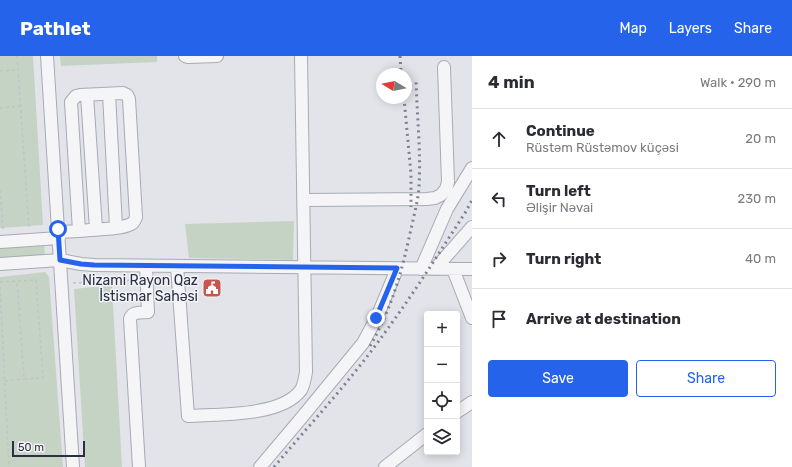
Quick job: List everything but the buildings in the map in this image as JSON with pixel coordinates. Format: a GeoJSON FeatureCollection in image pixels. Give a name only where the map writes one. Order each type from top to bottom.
{"type":"FeatureCollection","features":[{"type":"Feature","properties":{"kind":"street"},"geometry":{"type":"LineString","coordinates":[[47,56],[73,467]]}},
{"type":"Feature","properties":{"kind":"street"},"geometry":{"type":"LineString","coordinates":[[185,56],[188,58],[217,56]]}},
{"type":"Feature","properties":{"kind":"street"},"geometry":{"type":"LineString","coordinates":[[177,266],[188,416],[259,411],[282,404],[301,389],[306,372],[301,56]]}},
{"type":"Feature","properties":{"kind":"street"},"geometry":{"type":"LineString","coordinates":[[304,200],[411,200],[435,198],[441,195],[446,189],[448,182],[444,67]]}},
{"type":"Feature","properties":{"kind":"street"},"geometry":{"type":"LineString","coordinates":[[1,237],[59,235],[116,227],[132,224],[135,221],[129,100],[127,95],[122,93],[76,96],[71,102],[79,231]]}},
{"type":"Feature","properties":{"kind":"street"},"geometry":{"type":"LineString","coordinates":[[109,94],[116,227]]}},
{"type":"Feature","properties":{"kind":"street"},"geometry":{"type":"LineString","coordinates":[[87,95],[96,229]]}},
{"type":"Feature","properties":{"kind":"street"},"geometry":{"type":"LineString","coordinates":[[421,269],[448,210],[472,168]]}},
{"type":"Feature","properties":{"kind":"street"},"geometry":{"type":"LineString","coordinates":[[435,269],[472,226]]}},
{"type":"Feature","properties":{"kind":"street"},"geometry":{"type":"LineString","coordinates":[[0,264],[60,260],[94,265],[472,269]]}},
{"type":"Feature","properties":{"kind":"street"},"geometry":{"type":"LineString","coordinates":[[139,467],[130,319],[134,313],[148,312],[146,266]]}},
{"type":"Feature","properties":{"kind":"street"},"geometry":{"type":"LineString","coordinates":[[260,467],[363,343],[376,318],[397,268]]}},
{"type":"Feature","properties":{"kind":"street"},"geometry":{"type":"LineString","coordinates":[[453,269],[472,318]]}},
{"type":"Feature","properties":{"kind":"street"},"geometry":{"type":"LineString","coordinates":[[460,410],[472,402]]}},
{"type":"Feature","properties":{"kind":"street"},"geometry":{"type":"LineString","coordinates":[[385,467],[424,436]]}},
{"type":"Feature","properties":{"kind":"path"},"geometry":{"type":"LineString","coordinates":[[17,56],[29,230]]}},
{"type":"Feature","properties":{"kind":"path"},"geometry":{"type":"LineString","coordinates":[[0,71],[18,70]]}},
{"type":"Feature","properties":{"kind":"path"},"geometry":{"type":"LineString","coordinates":[[0,108],[21,106]]}},
{"type":"Feature","properties":{"kind":"path"},"geometry":{"type":"LineString","coordinates":[[0,190],[1,237]]}},
{"type":"Feature","properties":{"kind":"path"},"geometry":{"type":"LineString","coordinates":[[0,282],[36,280],[43,378],[5,381]]}},
{"type":"Feature","properties":{"kind":"path"},"geometry":{"type":"LineString","coordinates":[[72,287],[72,283],[147,280]]}},
{"type":"Feature","properties":{"kind":"path"},"geometry":{"type":"LineString","coordinates":[[17,281],[24,379]]}},
{"type":"Feature","properties":{"kind":"path"},"geometry":{"type":"LineString","coordinates":[[0,287],[9,467]]}},
{"type":"Feature","properties":{"kind":"green space"},"geometry":{"type":"Polygon","coordinates":[[[0,56],[33,56],[43,225],[0,228],[0,56]]]}},
{"type":"Feature","properties":{"kind":"green space"},"geometry":{"type":"Polygon","coordinates":[[[60,56],[157,56],[157,62],[61,66],[60,56]]]}},
{"type":"Feature","properties":{"kind":"green space"},"geometry":{"type":"Polygon","coordinates":[[[294,221],[293,260],[189,258],[185,224],[294,221]]]}},
{"type":"Feature","properties":{"kind":"green space"},"geometry":{"type":"Polygon","coordinates":[[[44,243],[45,256],[0,259],[0,246],[44,243]]]}},
{"type":"Feature","properties":{"kind":"green space"},"geometry":{"type":"Polygon","coordinates":[[[45,272],[49,277],[63,467],[0,467],[0,277],[45,272]]]}},
{"type":"Feature","properties":{"kind":"green space"},"geometry":{"type":"Polygon","coordinates":[[[112,285],[122,467],[85,467],[74,289],[112,285]]]}},
{"type":"Feature","properties":{"kind":"railway"},"geometry":{"type":"LineString","coordinates":[[400,56],[401,68]]}},
{"type":"Feature","properties":{"kind":"railway"},"geometry":{"type":"LineString","coordinates":[[370,346],[378,332],[395,289],[404,260],[418,198],[420,161],[416,80]]}},
{"type":"Feature","properties":{"kind":"railway"},"geometry":{"type":"LineString","coordinates":[[405,104],[411,174],[411,207]]}},
{"type":"Feature","properties":{"kind":"railway"},"geometry":{"type":"LineString","coordinates":[[274,467],[373,349],[416,288],[472,200]]}},
{"type":"Feature","properties":{"kind":"place","name":"Nizami Rayon Qaz İstismar Sahəsi"},"geometry":{"type":"Point","coordinates":[212,288]}},
{"type":"Feature","properties":{"kind":"route"},"geometry":{"type":"LineString","coordinates":[[58,229],[60,260],[81,264],[200,267],[397,268],[376,318]]}}]}
